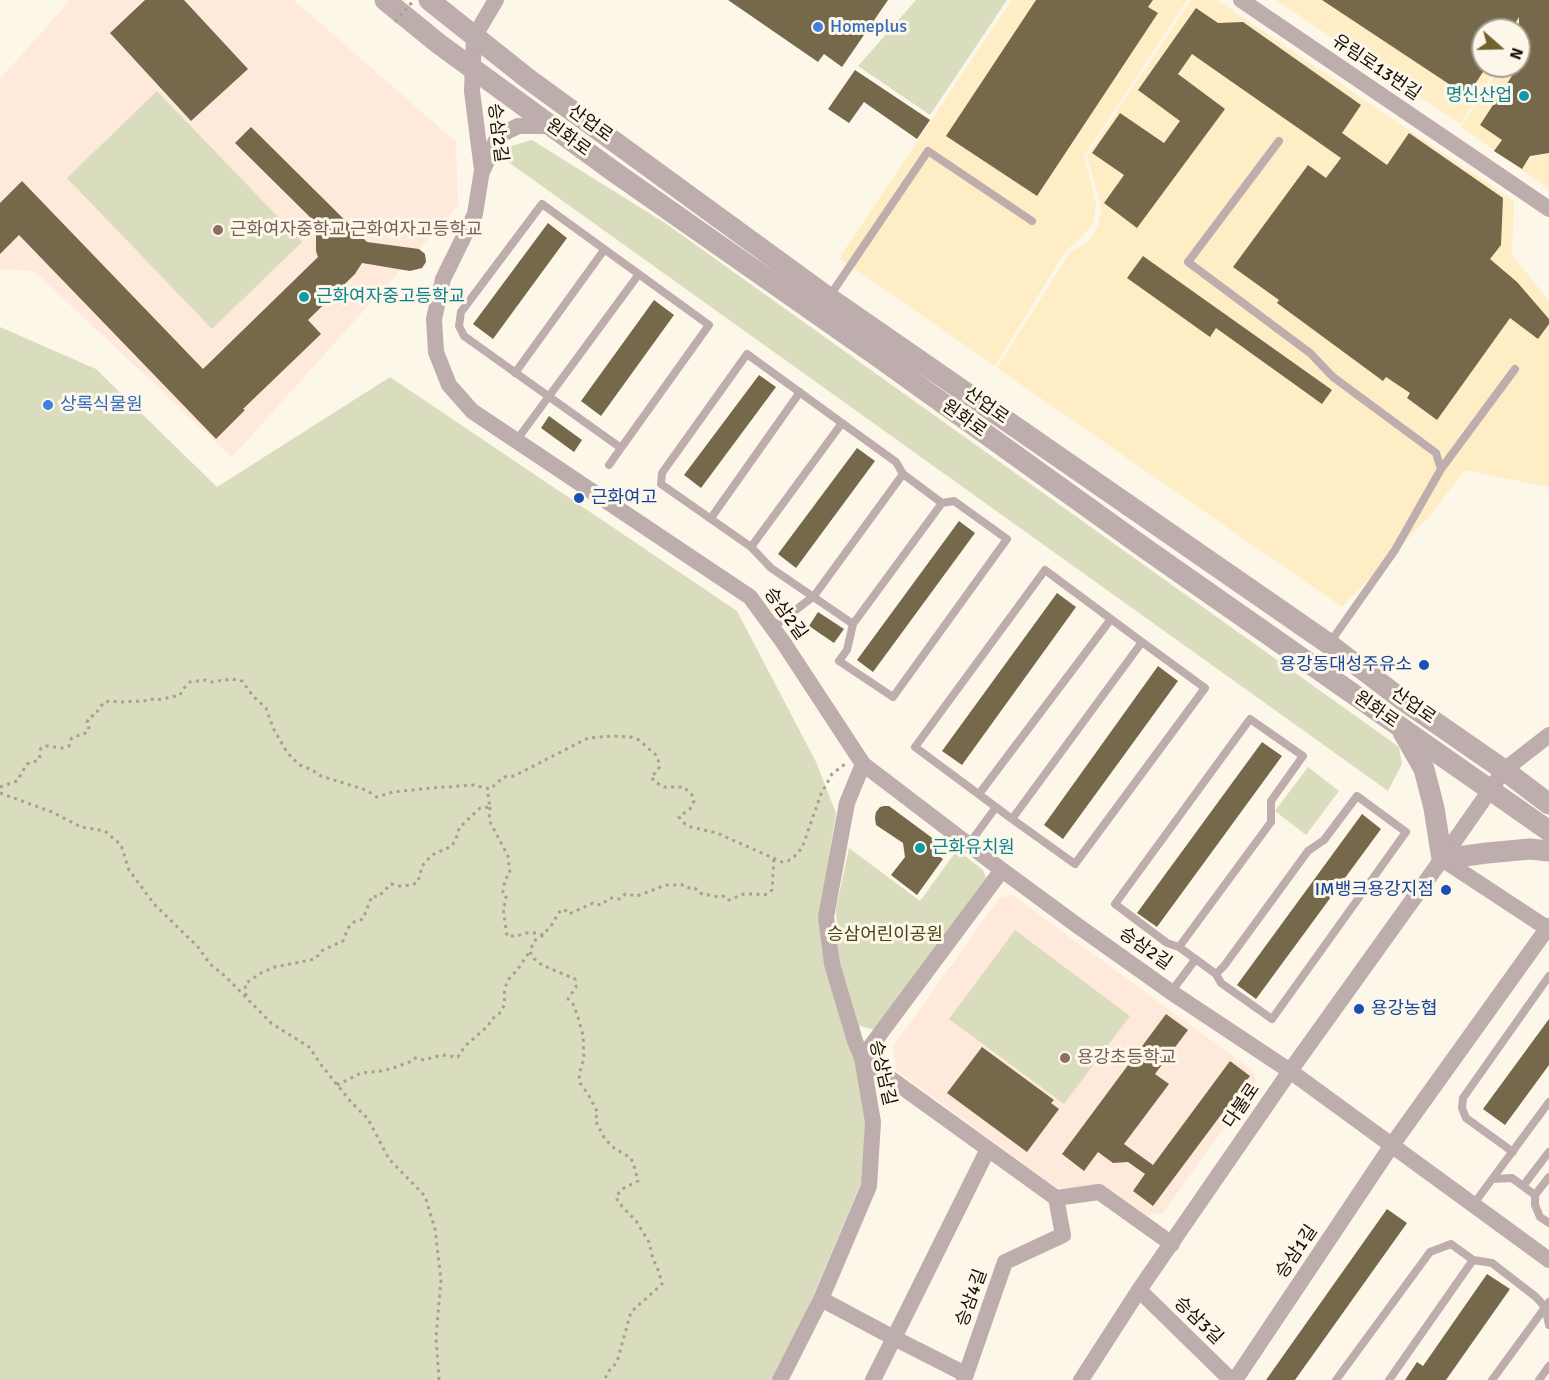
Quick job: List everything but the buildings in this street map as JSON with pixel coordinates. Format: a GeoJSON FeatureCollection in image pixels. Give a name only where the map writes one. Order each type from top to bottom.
{"type":"FeatureCollection","features":[{"type":"Feature","properties":{"kind":"street","name":"원화로"},"geometry":{"type":"LineString","coordinates":[[385,0],[439,44],[550,126],[1146,549],[1549,831]]}},
{"type":"Feature","properties":{"kind":"street","name":"산업로"},"geometry":{"type":"LineString","coordinates":[[429,0],[589,124],[829,298],[1329,644],[1400,698],[1549,804]]}},
{"type":"Feature","properties":{"kind":"street"},"geometry":{"type":"LineString","coordinates":[[474,37],[496,0]]}},
{"type":"Feature","properties":{"kind":"street","name":"유림로13번길"},"geometry":{"type":"LineString","coordinates":[[1241,0],[1549,209]]}},
{"type":"Feature","properties":{"kind":"street","name":"승삼2길"},"geometry":{"type":"LineString","coordinates":[[474,37],[472,91],[483,170],[475,214],[443,279],[434,319],[436,352],[449,385],[472,411],[750,597],[859,759],[1002,870],[1171,992],[1290,1071]]}},
{"type":"Feature","properties":{"kind":"street"},"geometry":{"type":"LineString","coordinates":[[483,170],[498,136],[518,126],[550,126]]}},
{"type":"Feature","properties":{"kind":"street"},"geometry":{"type":"LineString","coordinates":[[1400,726],[1424,769],[1434,808],[1442,859],[1548,927]]}},
{"type":"Feature","properties":{"kind":"street"},"geometry":{"type":"LineString","coordinates":[[1504,770],[1549,735]]}},
{"type":"Feature","properties":{"kind":"street","name":"승상남길"},"geometry":{"type":"LineString","coordinates":[[780,1380],[821,1299],[868,1186],[873,1122],[862,1058],[832,964],[826,917],[847,803],[859,759]]}},
{"type":"Feature","properties":{"kind":"street","name":"다불로"},"geometry":{"type":"LineString","coordinates":[[1081,1380],[1139,1290],[1290,1071],[1504,770]]}},
{"type":"Feature","properties":{"kind":"street"},"geometry":{"type":"LineString","coordinates":[[1442,859],[1530,849],[1549,850]]}},
{"type":"Feature","properties":{"kind":"street"},"geometry":{"type":"LineString","coordinates":[[1002,870],[862,1058],[1056,1198],[1099,1192],[1172,1244]]}},
{"type":"Feature","properties":{"kind":"street","name":"승삼1길"},"geometry":{"type":"LineString","coordinates":[[1232,1380],[1392,1146],[1548,927]]}},
{"type":"Feature","properties":{"kind":"street"},"geometry":{"type":"LineString","coordinates":[[1290,1071],[1549,1260]]}},
{"type":"Feature","properties":{"kind":"street"},"geometry":{"type":"LineString","coordinates":[[873,1380],[988,1149]]}},
{"type":"Feature","properties":{"kind":"street","name":"승삼4길"},"geometry":{"type":"LineString","coordinates":[[821,1299],[965,1377],[1005,1262],[1063,1235],[1056,1198]]}},
{"type":"Feature","properties":{"kind":"street","name":"승삼3길"},"geometry":{"type":"LineString","coordinates":[[1139,1290],[1232,1380]]}},
{"type":"Feature","properties":{"kind":"lane"},"geometry":{"type":"LineString","coordinates":[[1279,141],[1188,262],[1310,353],[1333,377],[1436,453],[1441,469]]}},
{"type":"Feature","properties":{"kind":"lane"},"geometry":{"type":"LineString","coordinates":[[829,298],[928,151],[1032,221]]}},
{"type":"Feature","properties":{"kind":"lane"},"geometry":{"type":"LineString","coordinates":[[609,465],[709,326],[542,204],[461,312],[459,326],[464,336],[621,448]]}},
{"type":"Feature","properties":{"kind":"lane"},"geometry":{"type":"LineString","coordinates":[[515,373],[604,250]]}},
{"type":"Feature","properties":{"kind":"lane"},"geometry":{"type":"LineString","coordinates":[[516,441],[639,274]]}},
{"type":"Feature","properties":{"kind":"lane"},"geometry":{"type":"LineString","coordinates":[[853,624],[771,568],[751,547],[661,484],[662,473],[747,354],[896,462],[903,474],[942,503]]}},
{"type":"Feature","properties":{"kind":"lane"},"geometry":{"type":"LineString","coordinates":[[1329,644],[1395,550],[1441,469],[1515,369]]}},
{"type":"Feature","properties":{"kind":"lane"},"geometry":{"type":"LineString","coordinates":[[711,518],[800,392]]}},
{"type":"Feature","properties":{"kind":"lane"},"geometry":{"type":"LineString","coordinates":[[751,547],[842,423]]}},
{"type":"Feature","properties":{"kind":"lane"},"geometry":{"type":"LineString","coordinates":[[772,628],[814,596],[903,474]]}},
{"type":"Feature","properties":{"kind":"lane"},"geometry":{"type":"LineString","coordinates":[[954,501],[1007,539],[893,698],[839,661],[847,650],[853,624],[942,503],[954,501]]}},
{"type":"Feature","properties":{"kind":"lane"},"geometry":{"type":"LineString","coordinates":[[1045,570],[1142,642],[1205,688],[1075,864],[915,747],[1045,570]]}},
{"type":"Feature","properties":{"kind":"lane"},"geometry":{"type":"LineString","coordinates":[[978,794],[1112,619]]}},
{"type":"Feature","properties":{"kind":"lane"},"geometry":{"type":"LineString","coordinates":[[1012,819],[1142,642]]}},
{"type":"Feature","properties":{"kind":"lane"},"geometry":{"type":"LineString","coordinates":[[1179,946],[1271,822],[1270,801],[1303,756],[1250,719],[1115,904],[1167,943],[1179,946],[1216,974],[1221,983],[1272,1019],[1406,832],[1357,796],[1324,840],[1308,851],[1216,974]]}},
{"type":"Feature","properties":{"kind":"lane"},"geometry":{"type":"LineString","coordinates":[[969,844],[996,807]]}},
{"type":"Feature","properties":{"kind":"lane"},"geometry":{"type":"LineString","coordinates":[[1171,992],[1195,960]]}},
{"type":"Feature","properties":{"kind":"lane"},"geometry":{"type":"LineString","coordinates":[[1512,1152],[1466,1118],[1462,1108],[1463,1098],[1549,976]]}},
{"type":"Feature","properties":{"kind":"lane"},"geometry":{"type":"LineString","coordinates":[[1473,1205],[1549,1102]]}},
{"type":"Feature","properties":{"kind":"lane"},"geometry":{"type":"LineString","coordinates":[[1523,1186],[1549,1152]]}},
{"type":"Feature","properties":{"kind":"lane"},"geometry":{"type":"LineString","coordinates":[[1549,1177],[1535,1195],[1535,1205],[1540,1217],[1549,1223]]}},
{"type":"Feature","properties":{"kind":"lane"},"geometry":{"type":"LineString","coordinates":[[1493,1179],[1512,1178],[1535,1195]]}},
{"type":"Feature","properties":{"kind":"lane"},"geometry":{"type":"LineString","coordinates":[[1336,1380],[1430,1252],[1451,1244],[1473,1260],[1492,1263],[1547,1305],[1549,1325]]}},
{"type":"Feature","properties":{"kind":"lane"},"geometry":{"type":"LineString","coordinates":[[1389,1380],[1473,1260]]}},
{"type":"Feature","properties":{"kind":"lane"},"geometry":{"type":"LineString","coordinates":[[1492,1380],[1547,1305]]}},
{"type":"Feature","properties":{"kind":"lane"},"geometry":{"type":"LineString","coordinates":[[1539,1380],[1549,1366]]}},
{"type":"Feature","properties":{"kind":"path"},"geometry":{"type":"LineString","coordinates":[[395,22],[414,0]]}},
{"type":"Feature","properties":{"kind":"path"},"geometry":{"type":"LineString","coordinates":[[0,787],[17,781],[27,764],[39,760],[41,748],[69,746],[70,739],[88,732],[87,722],[104,702],[111,700],[144,701],[172,697],[180,695],[190,682],[232,679],[242,681],[266,708],[273,728],[285,749],[300,765],[321,776],[366,790],[377,796],[393,792],[473,785],[490,789],[504,777],[514,776],[588,738],[631,737],[639,740],[657,755],[660,765],[651,777],[655,782],[664,787],[684,787],[692,795],[694,801],[690,809],[679,818],[685,824],[717,833],[782,862],[794,858],[802,848],[816,806],[832,774],[859,759]]}},
{"type":"Feature","properties":{"kind":"path"},"geometry":{"type":"LineString","coordinates":[[487,788],[490,807],[489,820],[508,856],[510,873],[505,879],[503,892],[506,894],[503,908],[507,936],[526,933],[543,935]]}},
{"type":"Feature","properties":{"kind":"path"},"geometry":{"type":"LineString","coordinates":[[0,793],[52,812],[81,827],[105,831],[121,845],[129,870],[154,904],[270,1023],[309,1047],[351,1102],[368,1119],[389,1159],[425,1196],[435,1228],[441,1280],[436,1336],[439,1380]]}},
{"type":"Feature","properties":{"kind":"path"},"geometry":{"type":"LineString","coordinates":[[246,998],[245,984],[261,973],[275,967],[315,958],[323,950],[343,941],[348,928],[354,922],[363,919],[372,896],[378,897],[391,884],[400,886],[418,882],[422,866],[432,855],[452,846],[459,828],[480,808],[490,807]]}},
{"type":"Feature","properties":{"kind":"path"},"geometry":{"type":"LineString","coordinates":[[337,1084],[362,1073],[396,1067],[415,1058],[424,1060],[442,1055],[458,1057],[465,1046],[500,1014],[505,1004],[504,994],[507,981],[518,969],[534,941],[543,935],[558,913],[564,909],[569,914],[585,905],[593,903],[601,905],[610,898],[620,899],[625,894],[637,896],[666,885],[685,885],[695,888],[699,893],[725,896],[729,900],[744,894],[765,895],[772,890],[774,859]]}},
{"type":"Feature","properties":{"kind":"path"},"geometry":{"type":"LineString","coordinates":[[530,951],[532,957],[542,964],[574,979],[576,987],[568,999],[578,1014],[583,1035],[585,1058],[579,1075],[580,1083],[598,1113],[595,1120],[605,1139],[614,1148],[631,1158],[638,1180],[616,1196],[618,1203],[636,1221],[649,1242],[662,1284],[631,1312],[617,1362],[607,1373],[605,1380]]}},
{"type":"Feature","properties":{"kind":"shaded area","name":"근화여자중학교 근화여자고등학교"},"geometry":{"type":"Polygon","coordinates":[[[70,0],[294,0],[456,142],[458,206],[232,457],[34,271],[0,269],[0,79],[70,0]]]}},
{"type":"Feature","properties":{"kind":"shaded area"},"geometry":{"type":"Polygon","coordinates":[[[1012,0],[1187,0],[1084,156],[1096,202],[1093,224],[1078,241],[1066,250],[995,366],[839,258],[1012,0]]]}},
{"type":"Feature","properties":{"kind":"shaded area"},"geometry":{"type":"Polygon","coordinates":[[[1191,0],[1217,0],[1514,201],[1512,255],[1549,301],[1549,487],[1465,470],[1428,518],[1342,607],[997,368],[1070,252],[1085,244],[1097,229],[1102,209],[1087,156],[1191,0]]]}},
{"type":"Feature","properties":{"kind":"shaded area"},"geometry":{"type":"Polygon","coordinates":[[[1276,0],[1541,0],[1528,18],[1471,18],[1471,78],[1490,78],[1460,124],[1276,0]]]}},
{"type":"Feature","properties":{"kind":"shaded area","name":"명신산업"},"geometry":{"type":"Polygon","coordinates":[[[1549,0],[1549,189],[1461,127],[1492,78],[1531,78],[1531,22],[1549,0]]]}},
{"type":"Feature","properties":{"kind":"shaded area","name":"용강초등학교"},"geometry":{"type":"Polygon","coordinates":[[[1012,895],[1252,1070],[1257,1082],[1163,1213],[1144,1216],[1101,1186],[1056,1188],[896,1070],[893,1047],[999,898],[1012,895]]]}},
{"type":"Feature","properties":{"kind":"green space"},"geometry":{"type":"Polygon","coordinates":[[[916,0],[1007,0],[930,115],[858,66],[916,0]]]}},
{"type":"Feature","properties":{"kind":"green space"},"geometry":{"type":"Polygon","coordinates":[[[157,91],[302,242],[212,329],[67,178],[157,91]]]}},
{"type":"Feature","properties":{"kind":"green space"},"geometry":{"type":"Polygon","coordinates":[[[532,140],[665,223],[1399,747],[1402,764],[1388,791],[504,159],[504,148],[532,140]]]}},
{"type":"Feature","properties":{"kind":"green space"},"geometry":{"type":"Polygon","coordinates":[[[0,327],[96,369],[217,487],[390,377],[737,611],[816,762],[836,813],[819,919],[870,1123],[865,1174],[776,1380],[0,1380],[0,327]]]}},
{"type":"Feature","properties":{"kind":"green space"},"geometry":{"type":"Polygon","coordinates":[[[1308,767],[1339,791],[1306,835],[1275,811],[1308,767]]]}},
{"type":"Feature","properties":{"kind":"green space","name":"승삼어린이공원"},"geometry":{"type":"Polygon","coordinates":[[[849,848],[920,901],[957,850],[983,870],[986,878],[876,1030],[855,1025],[839,962],[836,909],[849,848]]]}},
{"type":"Feature","properties":{"kind":"green space"},"geometry":{"type":"Polygon","coordinates":[[[1015,930],[1130,1016],[1064,1104],[949,1019],[1015,930]]]}},
{"type":"Feature","properties":{"kind":"place","name":"Homeplus"},"geometry":{"type":"Point","coordinates":[818,27]}},
{"type":"Feature","properties":{"kind":"place","name":"명신산업"},"geometry":{"type":"Point","coordinates":[1524,96]}},
{"type":"Feature","properties":{"kind":"place","name":"근화여자중학교 근화여자고등학교"},"geometry":{"type":"Point","coordinates":[218,230]}},
{"type":"Feature","properties":{"kind":"place","name":"근화여자중고등학교"},"geometry":{"type":"Point","coordinates":[304,297]}},
{"type":"Feature","properties":{"kind":"place","name":"상록식물원"},"geometry":{"type":"Point","coordinates":[48,405]}},
{"type":"Feature","properties":{"kind":"place","name":"근화여고"},"geometry":{"type":"Point","coordinates":[579,498]}},
{"type":"Feature","properties":{"kind":"place","name":"용강동대성주유소"},"geometry":{"type":"Point","coordinates":[1424,665]}},
{"type":"Feature","properties":{"kind":"place","name":"근화유치원"},"geometry":{"type":"Point","coordinates":[920,848]}},
{"type":"Feature","properties":{"kind":"place","name":"IM뱅크용강지점"},"geometry":{"type":"Point","coordinates":[1446,890]}},
{"type":"Feature","properties":{"kind":"place","name":"용강농협"},"geometry":{"type":"Point","coordinates":[1359,1009]}},
{"type":"Feature","properties":{"kind":"place","name":"용강초등학교"},"geometry":{"type":"Point","coordinates":[1065,1058]}}]}
